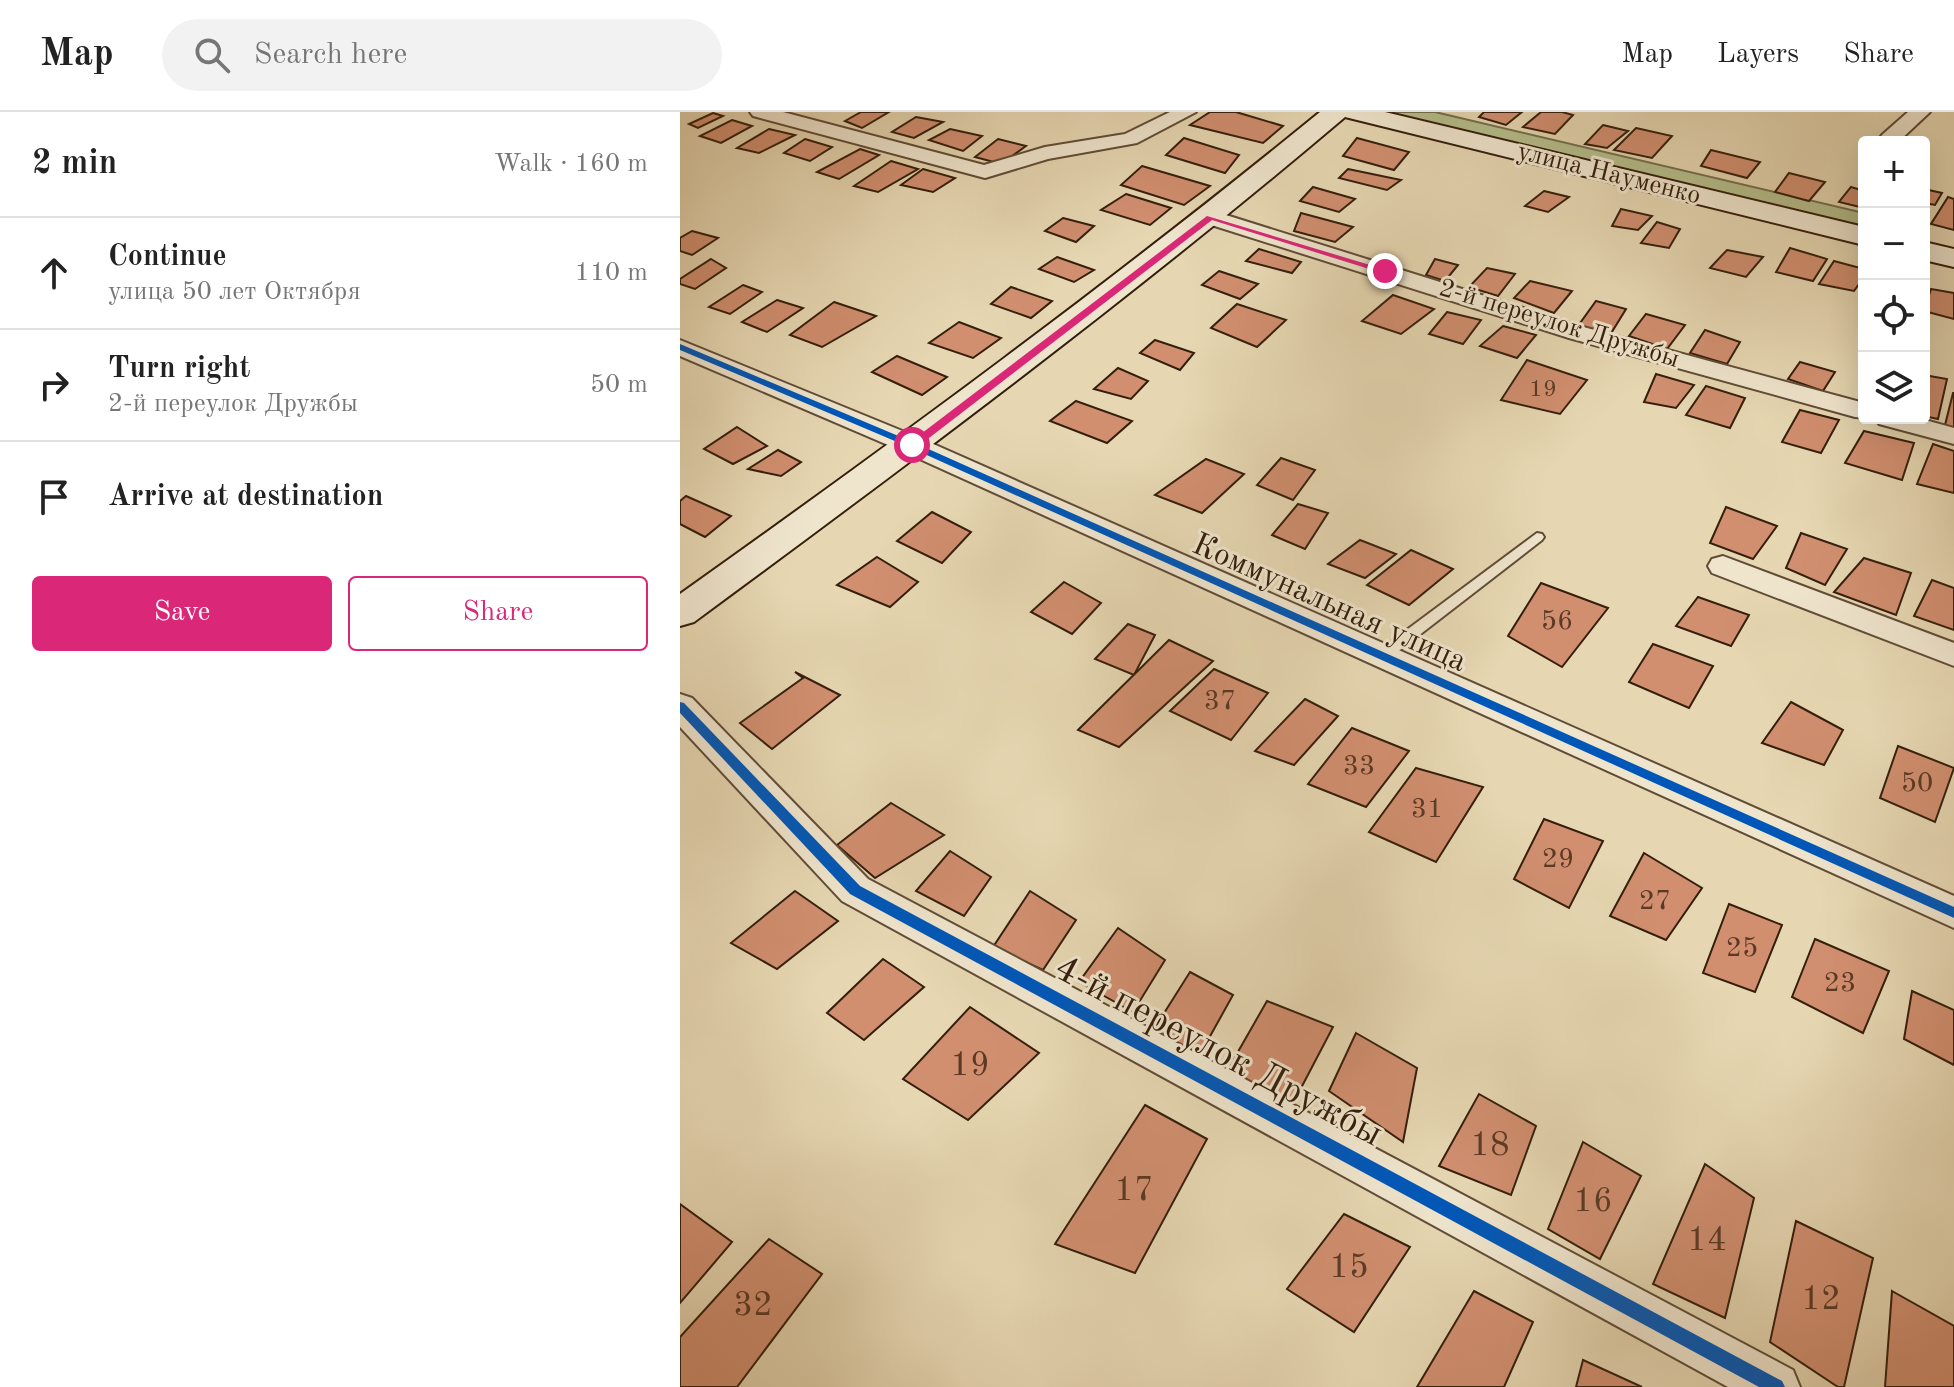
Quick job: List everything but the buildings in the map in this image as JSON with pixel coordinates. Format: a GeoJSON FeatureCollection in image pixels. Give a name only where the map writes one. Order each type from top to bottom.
{"type":"FeatureCollection","features":[{"type":"Feature","properties":{"kind":"main road"},"geometry":{"type":"LineString","coordinates":[[680,613],[912,445],[1210,217],[1336,112]]}},
{"type":"Feature","properties":{"kind":"main road","name":"улица Науменко"},"geometry":{"type":"LineString","coordinates":[[1354,112],[1858,235]]}},
{"type":"Feature","properties":{"kind":"main road"},"geometry":{"type":"LineString","coordinates":[[1930,252],[1954,258]]}},
{"type":"Feature","properties":{"kind":"street"},"geometry":{"type":"LineString","coordinates":[[760,112],[985,172],[1045,153],[1130,139],[1186,112]]}},
{"type":"Feature","properties":{"kind":"street"},"geometry":{"type":"LineString","coordinates":[[1892,136],[1920,112]]}},
{"type":"Feature","properties":{"kind":"street","name":"2-й переулок Дружбы"},"geometry":{"type":"LineString","coordinates":[[1210,217],[1578,333],[1858,409]]}},
{"type":"Feature","properties":{"kind":"street","name":"Коммунальная улица"},"geometry":{"type":"LineString","coordinates":[[680,347],[912,445],[1954,913]]}},
{"type":"Feature","properties":{"kind":"street"},"geometry":{"type":"LineString","coordinates":[[1910,424],[1954,436]]}},
{"type":"Feature","properties":{"kind":"street"},"geometry":{"type":"LineString","coordinates":[[1723,566],[1954,655]]}},
{"type":"Feature","properties":{"kind":"street","name":"4-й переулок Дружбы"},"geometry":{"type":"LineString","coordinates":[[680,706],[855,890],[1776,1387]]}},
{"type":"Feature","properties":{"kind":"lane"},"geometry":{"type":"LineString","coordinates":[[1382,656],[1537,537]]}},
{"type":"Feature","properties":{"kind":"green space"},"geometry":{"type":"Polygon","coordinates":[[[1378,112],[1435,112],[1858,212],[1858,229],[1378,112]]]}},
{"type":"Feature","properties":{"kind":"cycle path"},"geometry":{"type":"LineString","coordinates":[[680,347],[912,445],[1954,913]]}},
{"type":"Feature","properties":{"kind":"cycle path"},"geometry":{"type":"LineString","coordinates":[[680,706],[855,890],[1776,1387]]}},
{"type":"Feature","properties":{"kind":"route"},"geometry":{"type":"LineString","coordinates":[[912,445],[1210,217],[1385,271]]}}]}
